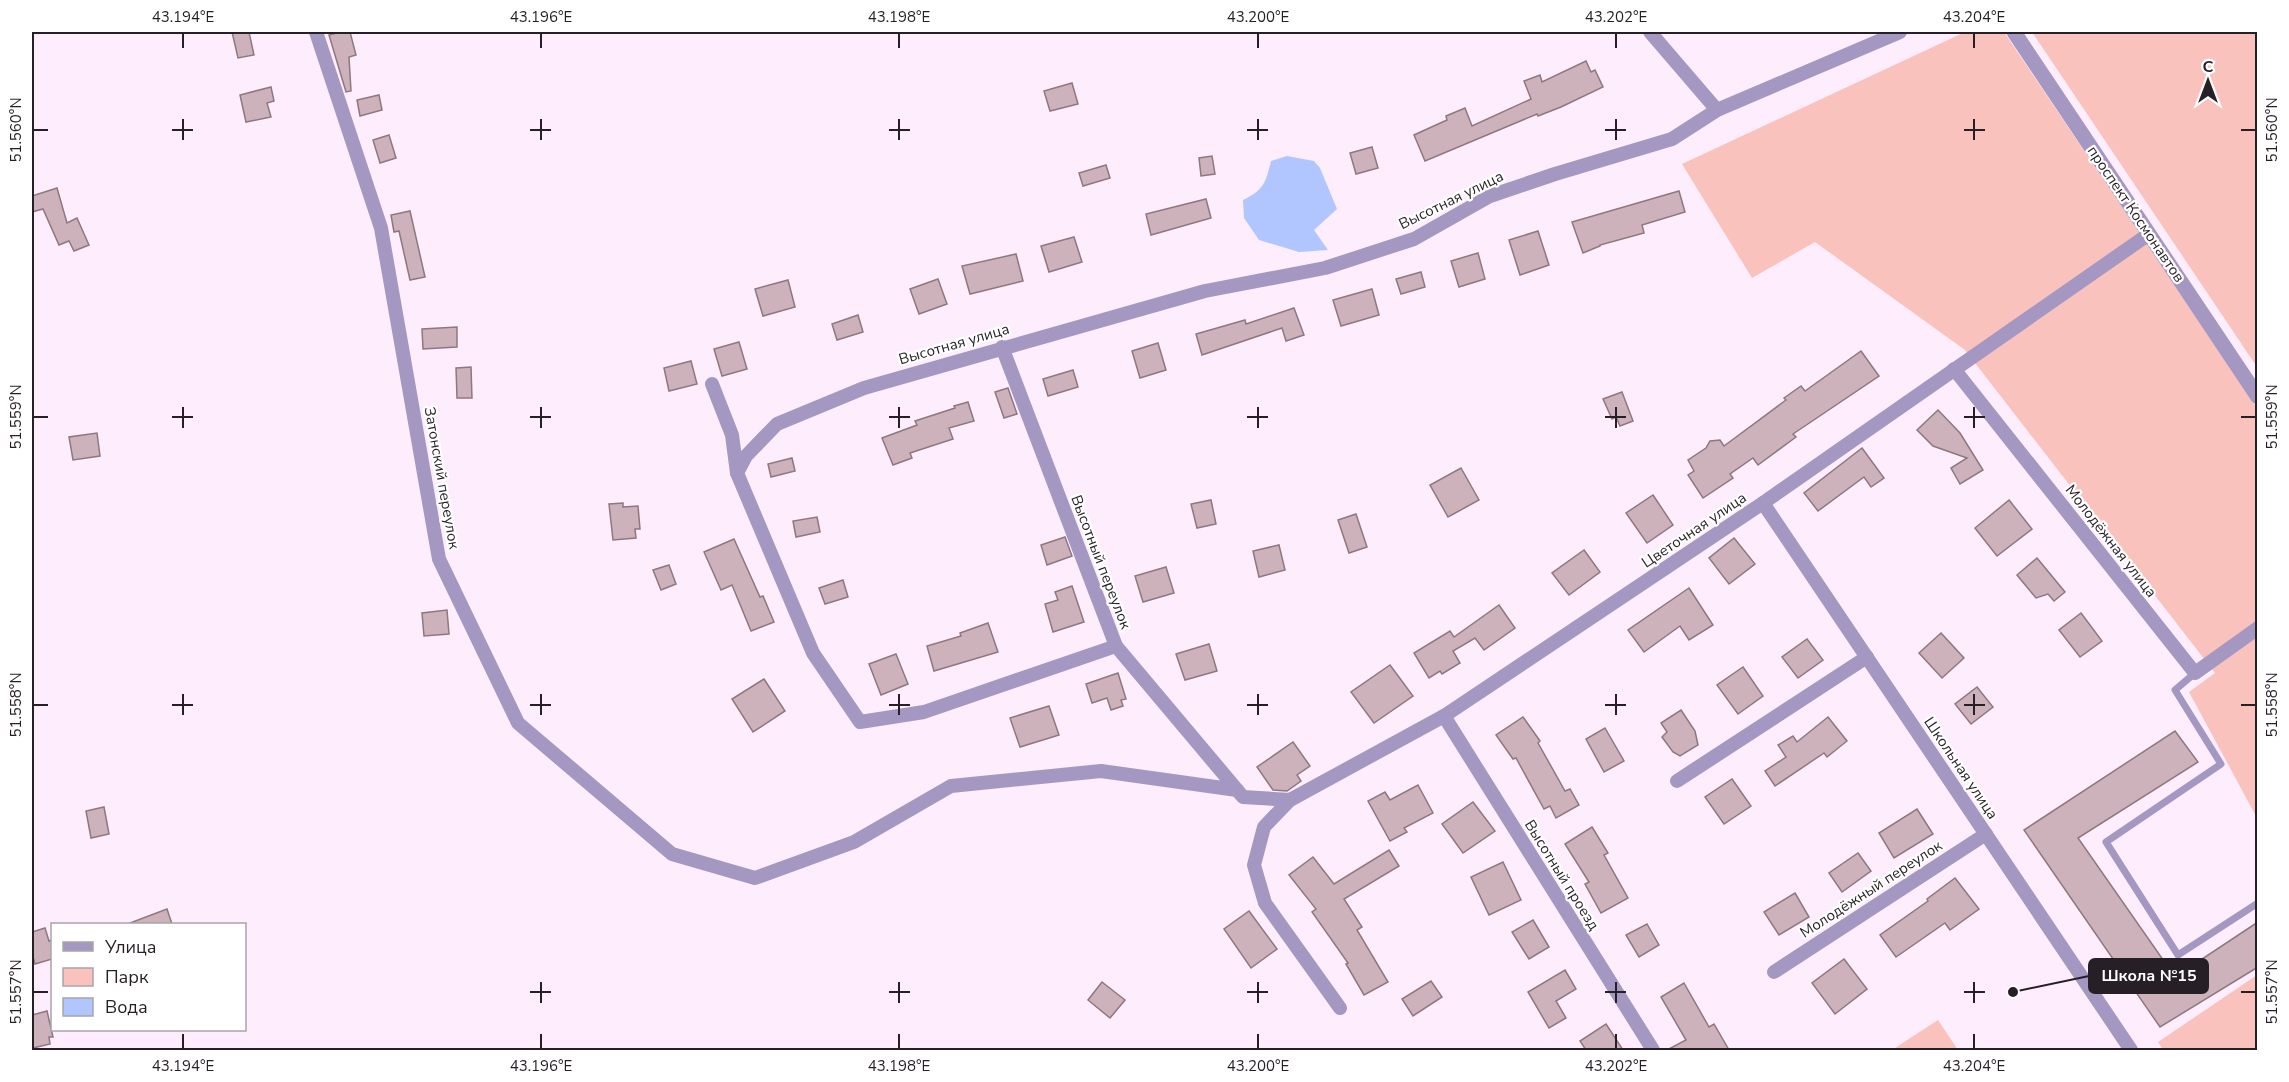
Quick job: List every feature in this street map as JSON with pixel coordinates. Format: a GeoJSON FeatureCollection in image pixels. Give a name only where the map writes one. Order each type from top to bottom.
{"type":"FeatureCollection","features":[{"type":"Feature","properties":{"kind":"street","name":"Затонский переулок"},"geometry":{"type":"LineString","coordinates":[[316,32],[381,228],[439,559],[518,723],[672,854],[754,878],[854,842],[951,786],[1101,771],[1237,790]]}},
{"type":"Feature","properties":{"kind":"street"},"geometry":{"type":"LineString","coordinates":[[1650,32],[1717,110]]}},
{"type":"Feature","properties":{"kind":"street","name":"Высотная улица"},"geometry":{"type":"LineString","coordinates":[[737,473],[746,456],[777,424],[864,388],[1205,291],[1325,268],[1414,239],[1490,196],[1672,139],[1717,110],[1900,32]]}},
{"type":"Feature","properties":{"kind":"street","name":"проспект Космонавтов"},"geometry":{"type":"LineString","coordinates":[[2014,32],[2258,397]]}},
{"type":"Feature","properties":{"kind":"street","name":"Цветочная улица"},"geometry":{"type":"LineString","coordinates":[[1290,800],[1444,716],[1763,503],[2149,234]]}},
{"type":"Feature","properties":{"kind":"street","name":"Высотный переулок"},"geometry":{"type":"LineString","coordinates":[[1002,347],[1116,646],[1237,790]]}},
{"type":"Feature","properties":{"kind":"street","name":"Молодёжная улица"},"geometry":{"type":"LineString","coordinates":[[1954,369],[2194,674]]}},
{"type":"Feature","properties":{"kind":"street"},"geometry":{"type":"LineString","coordinates":[[712,384],[732,435],[737,473],[813,653],[860,722],[924,712],[1116,646]]}},
{"type":"Feature","properties":{"kind":"street","name":"Школьная улица"},"geometry":{"type":"LineString","coordinates":[[1763,503],[2131,1050]]}},
{"type":"Feature","properties":{"kind":"street"},"geometry":{"type":"LineString","coordinates":[[2194,674],[2258,628]]}},
{"type":"Feature","properties":{"kind":"street"},"geometry":{"type":"LineString","coordinates":[[1677,781],[1867,657]]}},
{"type":"Feature","properties":{"kind":"street","name":"Высотный проезд"},"geometry":{"type":"LineString","coordinates":[[1444,716],[1653,1050]]}},
{"type":"Feature","properties":{"kind":"street"},"geometry":{"type":"LineString","coordinates":[[1237,790],[1243,797],[1290,800]]}},
{"type":"Feature","properties":{"kind":"street"},"geometry":{"type":"LineString","coordinates":[[1290,800],[1264,827],[1254,865],[1265,903],[1340,1008]]}},
{"type":"Feature","properties":{"kind":"street","name":"Молодёжный переулок"},"geometry":{"type":"LineString","coordinates":[[1774,972],[1986,834]]}},
{"type":"Feature","properties":{"kind":"lane"},"geometry":{"type":"LineString","coordinates":[[2194,674],[2175,690],[2221,764],[2106,842],[2178,955],[2258,903]]}},
{"type":"Feature","properties":{"kind":"green space"},"geometry":{"type":"Polygon","coordinates":[[[1965,32],[2004,32],[2257,408],[2257,818],[2189,692],[2215,673],[1965,350],[1815,242],[1752,278],[1682,164],[1965,32]]]}},
{"type":"Feature","properties":{"kind":"green space"},"geometry":{"type":"Polygon","coordinates":[[[2032,32],[2257,32],[2257,367],[2032,32]]]}},
{"type":"Feature","properties":{"kind":"green space"},"geometry":{"type":"Polygon","coordinates":[[[2257,975],[2257,1050],[2163,1050],[2158,1042],[2257,975]]]}},
{"type":"Feature","properties":{"kind":"green space"},"geometry":{"type":"Polygon","coordinates":[[[1938,1020],[1958,1050],[1892,1050],[1938,1020]]]}},
{"type":"Feature","properties":{"kind":"water"},"geometry":{"type":"Polygon","coordinates":[[[1287,156],[1314,161],[1320,168],[1337,209],[1314,230],[1328,250],[1299,252],[1259,240],[1244,218],[1243,200],[1256,193],[1263,185],[1271,161],[1287,156]]]}},
{"type":"Feature","properties":{"kind":"building"},"geometry":{"type":"Polygon","coordinates":[[[232,32],[249,32],[254,55],[238,58],[232,32]]]}},
{"type":"Feature","properties":{"kind":"building"},"geometry":{"type":"Polygon","coordinates":[[[350,32],[356,55],[349,57],[351,91],[346,92],[329,35],[350,32]]]}},
{"type":"Feature","properties":{"kind":"building"},"geometry":{"type":"Polygon","coordinates":[[[1586,61],[1591,72],[1595,70],[1603,87],[1561,107],[1538,116],[1537,114],[1425,161],[1414,135],[1447,120],[1446,116],[1465,108],[1472,126],[1531,99],[1524,81],[1540,75],[1542,82],[1586,61]]]}},
{"type":"Feature","properties":{"kind":"building"},"geometry":{"type":"Polygon","coordinates":[[[1072,83],[1078,104],[1050,111],[1044,91],[1072,83]]]}},
{"type":"Feature","properties":{"kind":"building"},"geometry":{"type":"Polygon","coordinates":[[[271,87],[274,101],[267,103],[271,117],[246,122],[240,95],[271,87]]]}},
{"type":"Feature","properties":{"kind":"building"},"geometry":{"type":"Polygon","coordinates":[[[379,95],[382,110],[360,116],[357,100],[379,95]]]}},
{"type":"Feature","properties":{"kind":"building"},"geometry":{"type":"Polygon","coordinates":[[[389,135],[396,158],[380,163],[373,140],[389,135]]]}},
{"type":"Feature","properties":{"kind":"building"},"geometry":{"type":"Polygon","coordinates":[[[1372,147],[1378,168],[1356,174],[1350,153],[1372,147]]]}},
{"type":"Feature","properties":{"kind":"building"},"geometry":{"type":"Polygon","coordinates":[[[1212,156],[1215,174],[1201,176],[1199,158],[1212,156]]]}},
{"type":"Feature","properties":{"kind":"building"},"geometry":{"type":"Polygon","coordinates":[[[1106,165],[1110,178],[1083,186],[1079,173],[1106,165]]]}},
{"type":"Feature","properties":{"kind":"building"},"geometry":{"type":"Polygon","coordinates":[[[57,188],[67,223],[77,218],[89,245],[74,251],[69,241],[59,245],[43,209],[32,212],[32,196],[57,188]]]}},
{"type":"Feature","properties":{"kind":"building"},"geometry":{"type":"Polygon","coordinates":[[[1679,191],[1685,212],[1642,225],[1644,233],[1600,245],[1583,253],[1572,222],[1679,191]]]}},
{"type":"Feature","properties":{"kind":"building"},"geometry":{"type":"Polygon","coordinates":[[[1206,199],[1211,218],[1151,235],[1146,214],[1206,199]]]}},
{"type":"Feature","properties":{"kind":"building"},"geometry":{"type":"Polygon","coordinates":[[[410,211],[425,277],[410,280],[399,231],[394,232],[391,215],[410,211]]]}},
{"type":"Feature","properties":{"kind":"building"},"geometry":{"type":"Polygon","coordinates":[[[1538,231],[1549,265],[1520,275],[1509,240],[1538,231]]]}},
{"type":"Feature","properties":{"kind":"building"},"geometry":{"type":"Polygon","coordinates":[[[1074,237],[1082,262],[1049,272],[1041,246],[1074,237]]]}},
{"type":"Feature","properties":{"kind":"building"},"geometry":{"type":"Polygon","coordinates":[[[1478,253],[1485,279],[1459,287],[1451,261],[1478,253]]]}},
{"type":"Feature","properties":{"kind":"building"},"geometry":{"type":"Polygon","coordinates":[[[1016,254],[1023,281],[970,294],[962,266],[1016,254]]]}},
{"type":"Feature","properties":{"kind":"building"},"geometry":{"type":"Polygon","coordinates":[[[1421,272],[1425,287],[1401,294],[1396,279],[1421,272]]]}},
{"type":"Feature","properties":{"kind":"building"},"geometry":{"type":"Polygon","coordinates":[[[938,279],[947,304],[919,314],[910,289],[938,279]]]}},
{"type":"Feature","properties":{"kind":"building"},"geometry":{"type":"Polygon","coordinates":[[[788,280],[795,307],[763,316],[755,289],[788,280]]]}},
{"type":"Feature","properties":{"kind":"building"},"geometry":{"type":"Polygon","coordinates":[[[1372,289],[1379,315],[1341,326],[1333,300],[1372,289]]]}},
{"type":"Feature","properties":{"kind":"building"},"geometry":{"type":"Polygon","coordinates":[[[1294,308],[1304,335],[1286,341],[1282,328],[1202,355],[1196,334],[1245,320],[1246,324],[1294,308]]]}},
{"type":"Feature","properties":{"kind":"building"},"geometry":{"type":"Polygon","coordinates":[[[858,315],[863,332],[837,340],[832,324],[858,315]]]}},
{"type":"Feature","properties":{"kind":"building"},"geometry":{"type":"Polygon","coordinates":[[[457,327],[457,347],[423,349],[422,329],[457,327]]]}},
{"type":"Feature","properties":{"kind":"building"},"geometry":{"type":"Polygon","coordinates":[[[739,342],[747,369],[722,376],[714,349],[739,342]]]}},
{"type":"Feature","properties":{"kind":"building"},"geometry":{"type":"Polygon","coordinates":[[[1158,343],[1166,370],[1140,378],[1132,351],[1158,343]]]}},
{"type":"Feature","properties":{"kind":"building"},"geometry":{"type":"Polygon","coordinates":[[[1861,351],[1879,376],[1793,434],[1796,437],[1758,465],[1753,458],[1730,474],[1733,478],[1703,498],[1688,475],[1694,471],[1688,460],[1706,448],[1710,441],[1720,440],[1724,446],[1786,400],[1784,398],[1801,386],[1805,391],[1861,351]]]}},
{"type":"Feature","properties":{"kind":"building"},"geometry":{"type":"Polygon","coordinates":[[[691,361],[697,384],[669,391],[664,368],[691,361]]]}},
{"type":"Feature","properties":{"kind":"building"},"geometry":{"type":"Polygon","coordinates":[[[471,367],[472,398],[457,398],[456,368],[471,367]]]}},
{"type":"Feature","properties":{"kind":"building"},"geometry":{"type":"Polygon","coordinates":[[[1073,370],[1078,387],[1048,396],[1043,379],[1073,370]]]}},
{"type":"Feature","properties":{"kind":"building"},"geometry":{"type":"Polygon","coordinates":[[[1008,388],[1017,414],[1004,418],[995,392],[1008,388]]]}},
{"type":"Feature","properties":{"kind":"building"},"geometry":{"type":"Polygon","coordinates":[[[1622,392],[1633,421],[1620,426],[1616,417],[1612,419],[1603,399],[1622,392]]]}},
{"type":"Feature","properties":{"kind":"building"},"geometry":{"type":"Polygon","coordinates":[[[968,402],[974,421],[949,428],[953,439],[910,453],[912,458],[893,465],[882,438],[917,425],[915,421],[968,402]]]}},
{"type":"Feature","properties":{"kind":"building"},"geometry":{"type":"Polygon","coordinates":[[[1938,410],[1960,433],[1983,470],[1960,484],[1951,468],[1967,458],[1933,446],[1917,430],[1938,410]]]}},
{"type":"Feature","properties":{"kind":"building"},"geometry":{"type":"Polygon","coordinates":[[[97,433],[100,456],[73,460],[69,437],[97,433]]]}},
{"type":"Feature","properties":{"kind":"building"},"geometry":{"type":"Polygon","coordinates":[[[1862,448],[1884,478],[1871,487],[1864,477],[1818,511],[1804,493],[1862,448]]]}},
{"type":"Feature","properties":{"kind":"building"},"geometry":{"type":"Polygon","coordinates":[[[792,458],[795,471],[771,477],[768,464],[792,458]]]}},
{"type":"Feature","properties":{"kind":"building"},"geometry":{"type":"Polygon","coordinates":[[[1461,468],[1479,500],[1448,517],[1430,485],[1461,468]]]}},
{"type":"Feature","properties":{"kind":"building"},"geometry":{"type":"Polygon","coordinates":[[[1653,495],[1673,525],[1647,543],[1626,513],[1653,495]]]}},
{"type":"Feature","properties":{"kind":"building"},"geometry":{"type":"Polygon","coordinates":[[[1211,500],[1216,524],[1197,528],[1191,504],[1211,500]]]}},
{"type":"Feature","properties":{"kind":"building"},"geometry":{"type":"Polygon","coordinates":[[[2009,500],[2032,529],[1997,556],[1975,528],[2009,500]]]}},
{"type":"Feature","properties":{"kind":"building"},"geometry":{"type":"Polygon","coordinates":[[[623,503],[623,507],[638,506],[640,529],[635,529],[636,538],[613,540],[609,504],[623,503]]]}},
{"type":"Feature","properties":{"kind":"building"},"geometry":{"type":"Polygon","coordinates":[[[1356,514],[1367,547],[1349,553],[1338,520],[1356,514]]]}},
{"type":"Feature","properties":{"kind":"building"},"geometry":{"type":"Polygon","coordinates":[[[817,517],[820,532],[796,537],[793,521],[817,517]]]}},
{"type":"Feature","properties":{"kind":"building"},"geometry":{"type":"Polygon","coordinates":[[[1065,537],[1072,556],[1047,565],[1041,545],[1065,537]]]}},
{"type":"Feature","properties":{"kind":"building"},"geometry":{"type":"Polygon","coordinates":[[[1734,538],[1755,564],[1729,584],[1709,558],[1734,538]]]}},
{"type":"Feature","properties":{"kind":"building"},"geometry":{"type":"Polygon","coordinates":[[[734,539],[774,622],[751,631],[732,585],[721,590],[704,552],[734,539]]]}},
{"type":"Feature","properties":{"kind":"building"},"geometry":{"type":"Polygon","coordinates":[[[1279,545],[1285,570],[1259,577],[1253,551],[1279,545]]]}},
{"type":"Feature","properties":{"kind":"building"},"geometry":{"type":"Polygon","coordinates":[[[1584,550],[1600,572],[1569,595],[1552,573],[1584,550]]]}},
{"type":"Feature","properties":{"kind":"building"},"geometry":{"type":"Polygon","coordinates":[[[2037,558],[2065,592],[2054,601],[2048,594],[2036,598],[2017,575],[2037,558]]]}},
{"type":"Feature","properties":{"kind":"building"},"geometry":{"type":"Polygon","coordinates":[[[669,565],[676,584],[661,590],[653,570],[669,565]]]}},
{"type":"Feature","properties":{"kind":"building"},"geometry":{"type":"Polygon","coordinates":[[[1166,567],[1174,593],[1143,602],[1135,576],[1166,567]]]}},
{"type":"Feature","properties":{"kind":"building"},"geometry":{"type":"Polygon","coordinates":[[[843,580],[848,597],[825,604],[819,588],[843,580]]]}},
{"type":"Feature","properties":{"kind":"building"},"geometry":{"type":"Polygon","coordinates":[[[1072,586],[1084,622],[1053,632],[1045,604],[1058,600],[1055,592],[1072,586]]]}},
{"type":"Feature","properties":{"kind":"building"},"geometry":{"type":"Polygon","coordinates":[[[1689,588],[1713,625],[1689,640],[1680,626],[1644,652],[1628,630],[1689,588]]]}},
{"type":"Feature","properties":{"kind":"building"},"geometry":{"type":"Polygon","coordinates":[[[1499,605],[1515,628],[1484,650],[1475,638],[1453,651],[1460,663],[1442,674],[1440,671],[1429,678],[1414,653],[1450,631],[1454,637],[1499,605]]]}},
{"type":"Feature","properties":{"kind":"building"},"geometry":{"type":"Polygon","coordinates":[[[447,610],[449,634],[424,636],[422,613],[447,610]]]}},
{"type":"Feature","properties":{"kind":"building"},"geometry":{"type":"Polygon","coordinates":[[[2081,613],[2102,641],[2080,657],[2059,630],[2081,613]]]}},
{"type":"Feature","properties":{"kind":"building"},"geometry":{"type":"Polygon","coordinates":[[[988,623],[998,652],[934,671],[927,646],[961,636],[960,633],[988,623]]]}},
{"type":"Feature","properties":{"kind":"building"},"geometry":{"type":"Polygon","coordinates":[[[1941,633],[1964,658],[1942,678],[1919,653],[1941,633]]]}},
{"type":"Feature","properties":{"kind":"building"},"geometry":{"type":"Polygon","coordinates":[[[1807,639],[1823,660],[1798,678],[1782,657],[1807,639]]]}},
{"type":"Feature","properties":{"kind":"building"},"geometry":{"type":"Polygon","coordinates":[[[1209,644],[1217,671],[1185,680],[1176,654],[1209,644]]]}},
{"type":"Feature","properties":{"kind":"building"},"geometry":{"type":"Polygon","coordinates":[[[896,654],[908,684],[881,695],[869,664],[896,654]]]}},
{"type":"Feature","properties":{"kind":"building"},"geometry":{"type":"Polygon","coordinates":[[[1390,665],[1413,696],[1374,723],[1351,692],[1390,665]]]}},
{"type":"Feature","properties":{"kind":"building"},"geometry":{"type":"Polygon","coordinates":[[[1743,667],[1763,696],[1738,714],[1717,685],[1743,667]]]}},
{"type":"Feature","properties":{"kind":"building"},"geometry":{"type":"Polygon","coordinates":[[[1118,673],[1126,699],[1121,700],[1123,706],[1111,710],[1107,698],[1092,703],[1086,684],[1118,673]]]}},
{"type":"Feature","properties":{"kind":"building"},"geometry":{"type":"Polygon","coordinates":[[[764,679],[785,711],[753,732],[732,699],[764,679]]]}},
{"type":"Feature","properties":{"kind":"building"},"geometry":{"type":"Polygon","coordinates":[[[1977,687],[1993,707],[1971,724],[1955,704],[1977,687]]]}},
{"type":"Feature","properties":{"kind":"building"},"geometry":{"type":"Polygon","coordinates":[[[1049,706],[1059,735],[1020,747],[1010,718],[1049,706]]]}},
{"type":"Feature","properties":{"kind":"building"},"geometry":{"type":"Polygon","coordinates":[[[1681,710],[1695,731],[1698,745],[1680,756],[1673,752],[1662,737],[1667,732],[1661,723],[1681,710]]]}},
{"type":"Feature","properties":{"kind":"building"},"geometry":{"type":"Polygon","coordinates":[[[1523,717],[1540,741],[1538,743],[1565,791],[1570,789],[1579,805],[1556,818],[1550,806],[1544,809],[1516,758],[1513,759],[1496,735],[1523,717]]]}},
{"type":"Feature","properties":{"kind":"building"},"geometry":{"type":"Polygon","coordinates":[[[1828,717],[1847,741],[1827,757],[1824,753],[1775,786],[1765,771],[1786,757],[1778,745],[1793,736],[1797,742],[1828,717]]]}},
{"type":"Feature","properties":{"kind":"building"},"geometry":{"type":"Polygon","coordinates":[[[1605,728],[1624,761],[1604,772],[1586,739],[1605,728]]]}},
{"type":"Feature","properties":{"kind":"building"},"geometry":{"type":"Polygon","coordinates":[[[2175,731],[2198,762],[2078,838],[2175,977],[2258,922],[2258,967],[2160,1027],[2024,830],[2175,731]]]}},
{"type":"Feature","properties":{"kind":"building"},"geometry":{"type":"Polygon","coordinates":[[[1293,742],[1310,766],[1297,775],[1301,781],[1287,791],[1273,790],[1257,767],[1293,742]]]}},
{"type":"Feature","properties":{"kind":"building"},"geometry":{"type":"Polygon","coordinates":[[[1732,779],[1751,806],[1724,824],[1705,797],[1732,779]]]}},
{"type":"Feature","properties":{"kind":"building"},"geometry":{"type":"Polygon","coordinates":[[[1418,785],[1433,813],[1404,828],[1407,832],[1390,841],[1368,801],[1385,792],[1390,800],[1418,785]]]}},
{"type":"Feature","properties":{"kind":"building"},"geometry":{"type":"Polygon","coordinates":[[[1473,802],[1495,831],[1463,853],[1442,824],[1473,802]]]}},
{"type":"Feature","properties":{"kind":"building"},"geometry":{"type":"Polygon","coordinates":[[[104,807],[109,834],[91,838],[86,811],[104,807]]]}},
{"type":"Feature","properties":{"kind":"building"},"geometry":{"type":"Polygon","coordinates":[[[1917,809],[1933,834],[1894,858],[1879,833],[1917,809]]]}},
{"type":"Feature","properties":{"kind":"building"},"geometry":{"type":"Polygon","coordinates":[[[1592,827],[1608,853],[1604,855],[1628,898],[1601,913],[1585,884],[1589,882],[1565,844],[1592,827]]]}},
{"type":"Feature","properties":{"kind":"building"},"geometry":{"type":"Polygon","coordinates":[[[1389,850],[1399,866],[1344,899],[1362,927],[1357,930],[1388,982],[1364,995],[1346,964],[1348,963],[1312,912],[1316,909],[1289,875],[1313,857],[1334,884],[1389,850]]]}},
{"type":"Feature","properties":{"kind":"building"},"geometry":{"type":"Polygon","coordinates":[[[1858,853],[1871,871],[1842,892],[1829,873],[1858,853]]]}},
{"type":"Feature","properties":{"kind":"building"},"geometry":{"type":"Polygon","coordinates":[[[1503,862],[1521,900],[1489,915],[1471,877],[1503,862]]]}},
{"type":"Feature","properties":{"kind":"building"},"geometry":{"type":"Polygon","coordinates":[[[1955,878],[1979,909],[1950,930],[1945,923],[1896,957],[1880,935],[1928,901],[1927,899],[1955,878]]]}},
{"type":"Feature","properties":{"kind":"building"},"geometry":{"type":"Polygon","coordinates":[[[1795,893],[1809,917],[1779,935],[1764,912],[1795,893]]]}},
{"type":"Feature","properties":{"kind":"building"},"geometry":{"type":"Polygon","coordinates":[[[167,909],[172,923],[130,923],[167,909]]]}},
{"type":"Feature","properties":{"kind":"building"},"geometry":{"type":"Polygon","coordinates":[[[1249,911],[1277,949],[1251,968],[1224,929],[1249,911]]]}},
{"type":"Feature","properties":{"kind":"building"},"geometry":{"type":"Polygon","coordinates":[[[1533,920],[1549,947],[1529,959],[1512,932],[1533,920]]]}},
{"type":"Feature","properties":{"kind":"building"},"geometry":{"type":"Polygon","coordinates":[[[1647,924],[1659,945],[1639,957],[1626,935],[1647,924]]]}},
{"type":"Feature","properties":{"kind":"building"},"geometry":{"type":"Polygon","coordinates":[[[45,928],[49,941],[51,940],[51,959],[35,964],[32,953],[32,932],[45,928]]]}},
{"type":"Feature","properties":{"kind":"building"},"geometry":{"type":"Polygon","coordinates":[[[1844,959],[1867,989],[1835,1014],[1812,983],[1844,959]]]}},
{"type":"Feature","properties":{"kind":"building"},"geometry":{"type":"Polygon","coordinates":[[[1565,970],[1576,989],[1556,1001],[1566,1018],[1549,1028],[1528,992],[1565,970]]]}},
{"type":"Feature","properties":{"kind":"building"},"geometry":{"type":"Polygon","coordinates":[[[1431,981],[1442,997],[1413,1016],[1402,999],[1431,981]]]}},
{"type":"Feature","properties":{"kind":"building"},"geometry":{"type":"Polygon","coordinates":[[[1102,982],[1125,1000],[1110,1018],[1088,1000],[1102,982]]]}},
{"type":"Feature","properties":{"kind":"building"},"geometry":{"type":"Polygon","coordinates":[[[1684,983],[1709,1027],[1714,1024],[1729,1050],[1667,1050],[1686,1040],[1661,997],[1684,983]]]}},
{"type":"Feature","properties":{"kind":"building"},"geometry":{"type":"Polygon","coordinates":[[[47,1011],[53,1037],[49,1037],[50,1044],[33,1048],[32,1015],[47,1011]]]}},
{"type":"Feature","properties":{"kind":"building"},"geometry":{"type":"Polygon","coordinates":[[[1606,1024],[1623,1050],[1586,1050],[1580,1041],[1606,1024]]]}},
{"type":"Feature","properties":{"kind":"place","name":"Школа №15"},"geometry":{"type":"Point","coordinates":[2013,992]}}]}
